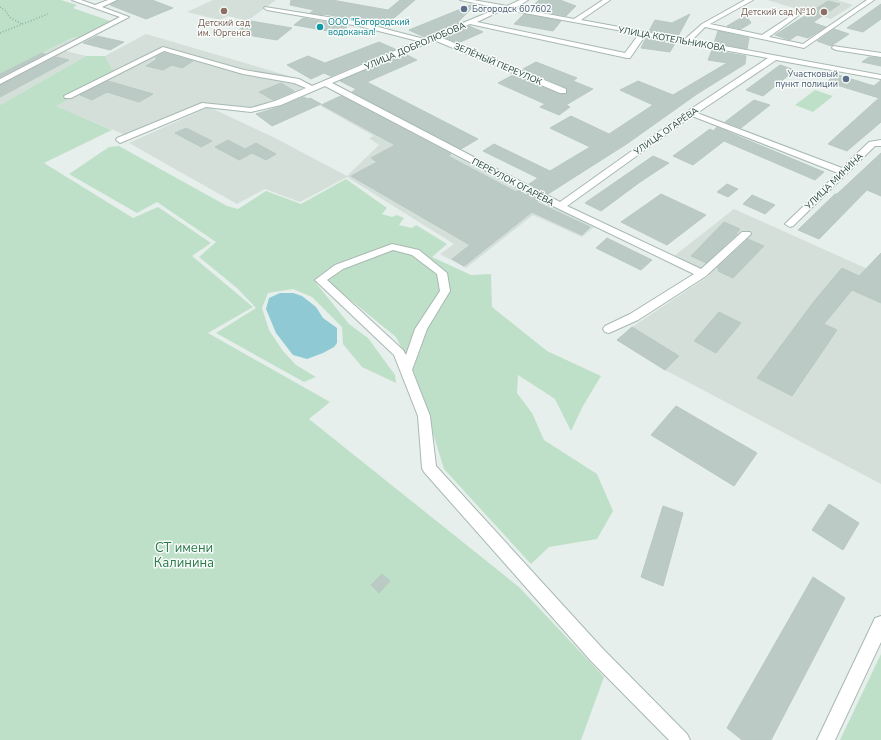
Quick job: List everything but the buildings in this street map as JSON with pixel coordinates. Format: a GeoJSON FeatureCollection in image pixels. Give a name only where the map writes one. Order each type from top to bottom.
{"type":"FeatureCollection","features":[{"type":"Feature","properties":{"kind":"street"},"geometry":{"type":"LineString","coordinates":[[0,82],[126,17],[75,0]]}},
{"type":"Feature","properties":{"kind":"street"},"geometry":{"type":"LineString","coordinates":[[95,7],[114,0]]}},
{"type":"Feature","properties":{"kind":"street","name":"УЛИЦА КОТЕЛЬНИКОВА"},"geometry":{"type":"LineString","coordinates":[[464,0],[881,77]]}},
{"type":"Feature","properties":{"kind":"street","name":"УЛИЦА ДОБРОЛЮБОВА"},"geometry":{"type":"LineString","coordinates":[[120,140],[205,105],[251,110],[278,103],[496,11],[509,8],[525,0]]}},
{"type":"Feature","properties":{"kind":"street"},"geometry":{"type":"LineString","coordinates":[[575,21],[608,0]]}},
{"type":"Feature","properties":{"kind":"street"},"geometry":{"type":"LineString","coordinates":[[686,42],[704,25],[750,0]]}},
{"type":"Feature","properties":{"kind":"street"},"geometry":{"type":"LineString","coordinates":[[704,25],[804,46],[871,0]]}},
{"type":"Feature","properties":{"kind":"street"},"geometry":{"type":"LineString","coordinates":[[267,8],[374,28],[425,41]]}},
{"type":"Feature","properties":{"kind":"street"},"geometry":{"type":"LineString","coordinates":[[764,37],[797,14]]}},
{"type":"Feature","properties":{"kind":"street"},"geometry":{"type":"LineString","coordinates":[[470,22],[627,56],[643,34]]}},
{"type":"Feature","properties":{"kind":"street","name":"ЗЕЛЁНЫЙ ПЕРЕУЛОК"},"geometry":{"type":"LineString","coordinates":[[434,37],[563,91]]}},
{"type":"Feature","properties":{"kind":"street"},"geometry":{"type":"LineString","coordinates":[[836,48],[881,55]]}},
{"type":"Feature","properties":{"kind":"street"},"geometry":{"type":"LineString","coordinates":[[68,96],[163,49],[243,72],[296,81],[311,88]]}},
{"type":"Feature","properties":{"kind":"street","name":"УЛИЦА ОГАРЁВА"},"geometry":{"type":"LineString","coordinates":[[560,206],[691,113],[775,57]]}},
{"type":"Feature","properties":{"kind":"street","name":"ПЕРЕУЛОК ОГАРЁВА"},"geometry":{"type":"LineString","coordinates":[[326,83],[560,206],[702,274]]}},
{"type":"Feature","properties":{"kind":"street"},"geometry":{"type":"LineString","coordinates":[[691,113],[844,172]]}},
{"type":"Feature","properties":{"kind":"street","name":"УЛИЦА МИНИНА"},"geometry":{"type":"LineString","coordinates":[[790,224],[872,144],[881,143]]}},
{"type":"Feature","properties":{"kind":"street"},"geometry":{"type":"LineString","coordinates":[[609,329],[634,317],[702,274],[746,234]]}},
{"type":"Feature","properties":{"kind":"street"},"geometry":{"type":"LineString","coordinates":[[406,369],[421,329],[445,291],[442,273],[415,252],[392,248],[339,267],[320,280],[399,353],[424,416],[429,468],[597,655],[681,740]]}},
{"type":"Feature","properties":{"kind":"street"},"geometry":{"type":"LineString","coordinates":[[826,740],[881,624]]}},
{"type":"Feature","properties":{"kind":"path"},"geometry":{"type":"LineString","coordinates":[[0,7],[6,11],[9,17],[22,24]]}},
{"type":"Feature","properties":{"kind":"path"},"geometry":{"type":"LineString","coordinates":[[0,33],[48,14]]}},
{"type":"Feature","properties":{"kind":"shaded area","name":"Детский сад им. Юргенса"},"geometry":{"type":"Polygon","coordinates":[[[213,0],[276,0],[247,21],[228,16],[220,20],[187,12],[213,0]]]}},
{"type":"Feature","properties":{"kind":"shaded area","name":"Детский сад №10"},"geometry":{"type":"Polygon","coordinates":[[[767,0],[837,0],[853,5],[831,19],[767,0]]]}},
{"type":"Feature","properties":{"kind":"shaded area"},"geometry":{"type":"Polygon","coordinates":[[[146,34],[289,76],[311,84],[251,109],[207,103],[128,136],[55,106],[122,72],[112,69],[105,56],[146,34]]]}},
{"type":"Feature","properties":{"kind":"shaded area"},"geometry":{"type":"Polygon","coordinates":[[[74,37],[83,39],[62,50],[86,56],[0,105],[0,74],[74,37]]]}},
{"type":"Feature","properties":{"kind":"shaded area"},"geometry":{"type":"Polygon","coordinates":[[[339,96],[594,227],[582,237],[533,215],[466,268],[440,254],[454,244],[347,177],[300,202],[265,189],[237,204],[129,143],[209,107],[275,138],[347,176],[379,145],[369,138],[374,136],[319,105],[339,96]]]}},
{"type":"Feature","properties":{"kind":"shaded area"},"geometry":{"type":"Polygon","coordinates":[[[734,209],[881,275],[881,484],[665,370],[617,340],[632,327],[710,275],[674,256],[734,209]]]}},
{"type":"Feature","properties":{"kind":"green space"},"geometry":{"type":"Polygon","coordinates":[[[0,0],[61,0],[77,5],[73,8],[113,22],[83,39],[74,37],[0,74],[0,0]]]}},
{"type":"Feature","properties":{"kind":"green space","name":"СТ имени Калинина"},"geometry":{"type":"Polygon","coordinates":[[[86,56],[105,56],[112,69],[123,71],[56,106],[112,130],[44,163],[133,218],[158,207],[211,243],[192,256],[253,307],[208,333],[330,402],[309,419],[519,587],[604,677],[581,740],[0,740],[0,105],[86,56]]]}},
{"type":"Feature","properties":{"kind":"green space"},"geometry":{"type":"Polygon","coordinates":[[[815,90],[833,96],[813,112],[795,105],[815,90]]]}},
{"type":"Feature","properties":{"kind":"green space"},"geometry":{"type":"Polygon","coordinates":[[[119,146],[227,206],[238,209],[266,191],[301,204],[346,179],[387,208],[382,214],[392,217],[397,215],[404,218],[399,225],[412,228],[416,225],[447,244],[432,257],[471,275],[491,274],[492,307],[547,351],[601,376],[583,406],[571,431],[555,399],[518,375],[517,393],[532,413],[544,440],[597,474],[613,511],[597,539],[549,547],[531,564],[444,469],[414,372],[396,337],[326,280],[316,278],[316,283],[349,324],[368,338],[395,375],[396,383],[362,367],[343,344],[342,327],[312,297],[293,289],[268,293],[262,308],[269,330],[283,351],[296,365],[316,377],[304,382],[216,333],[256,308],[237,288],[199,257],[216,242],[157,202],[137,213],[69,174],[109,147],[119,146]]]}},
{"type":"Feature","properties":{"kind":"green space"},"geometry":{"type":"Polygon","coordinates":[[[881,654],[881,740],[840,740],[881,654]]]}},
{"type":"Feature","properties":{"kind":"water"},"geometry":{"type":"Polygon","coordinates":[[[280,293],[293,293],[302,296],[316,307],[323,318],[337,328],[337,343],[334,347],[307,359],[293,355],[276,333],[266,309],[269,298],[280,293]]]}},
{"type":"Feature","properties":{"kind":"place","name":"Богородск 607602"},"geometry":{"type":"Point","coordinates":[464,9]}},
{"type":"Feature","properties":{"kind":"place","name":"Детский сад им. Юргенса"},"geometry":{"type":"Point","coordinates":[224,11]}},
{"type":"Feature","properties":{"kind":"place","name":"Детский сад №10"},"geometry":{"type":"Point","coordinates":[824,12]}},
{"type":"Feature","properties":{"kind":"place","name":"ООО \"Богородский водоканал!"},"geometry":{"type":"Point","coordinates":[320,27]}},
{"type":"Feature","properties":{"kind":"place","name":"Участковый пункт полиции"},"geometry":{"type":"Point","coordinates":[846,79]}}]}
